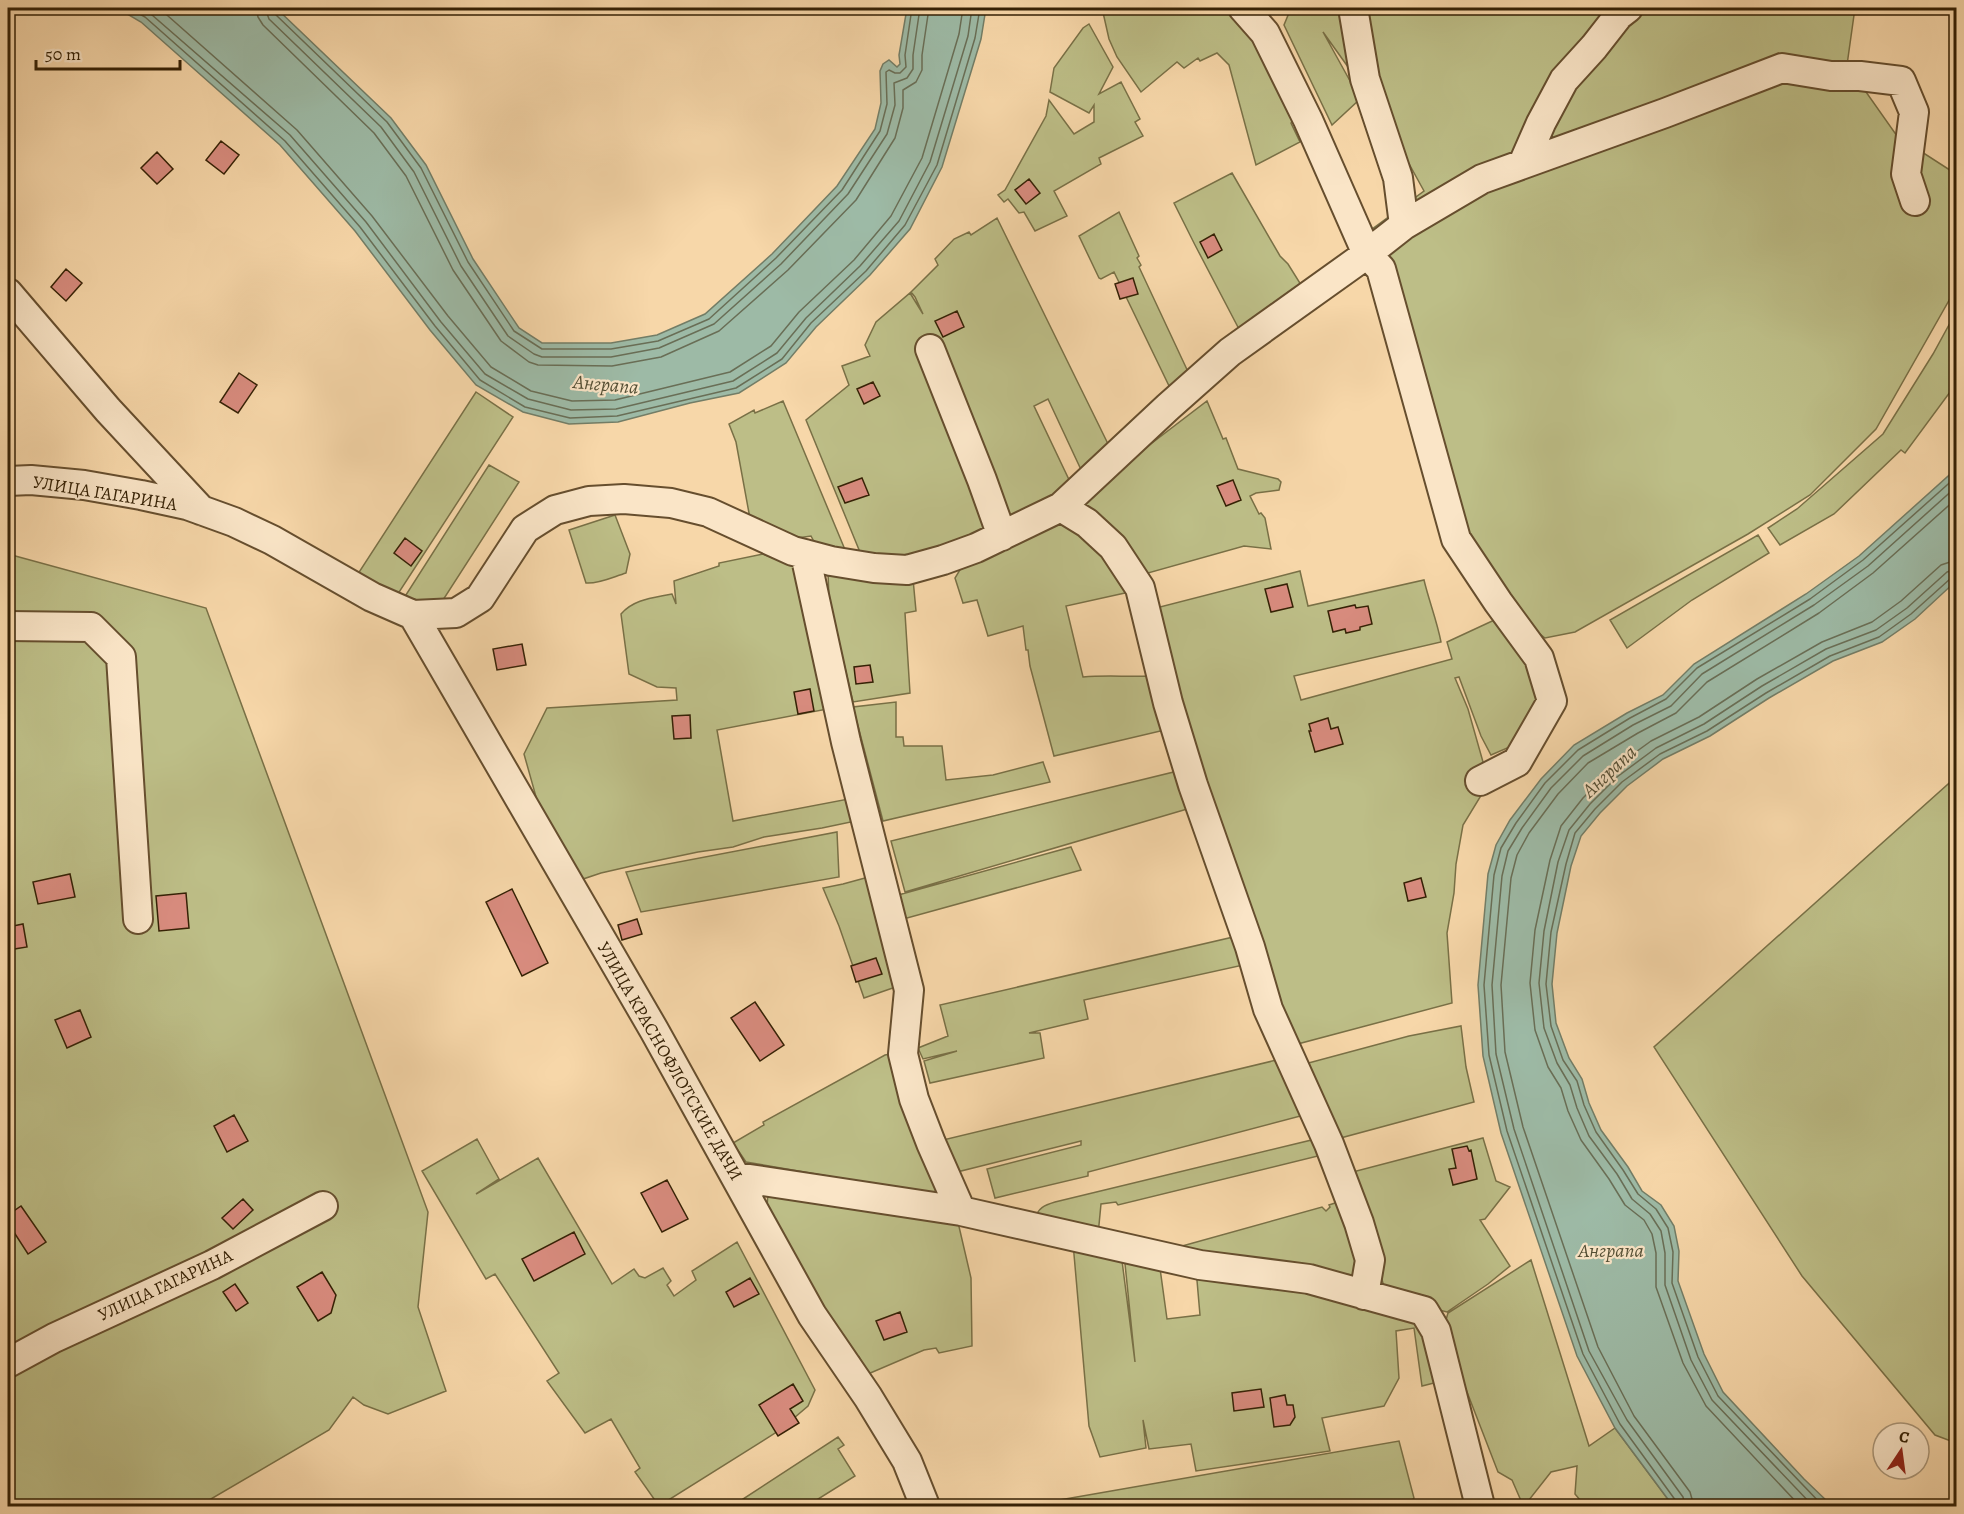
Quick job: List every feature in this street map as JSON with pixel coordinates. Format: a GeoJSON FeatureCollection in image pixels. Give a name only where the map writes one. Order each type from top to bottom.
{"type":"FeatureCollection","features":[{"type":"Feature","properties":{"kind":"street"},"geometry":{"type":"LineString","coordinates":[[1243,8],[1271,20],[1308,120],[1367,254],[1381,269],[1456,539],[1539,658],[1552,701],[1517,762],[1480,781]]}},
{"type":"Feature","properties":{"kind":"street"},"geometry":{"type":"LineString","coordinates":[[1353,8],[1365,79],[1398,178],[1404,225]]}},
{"type":"Feature","properties":{"kind":"street"},"geometry":{"type":"LineString","coordinates":[[1523,164],[1541,123],[1564,80],[1594,47],[1618,15],[1628,8]]}},
{"type":"Feature","properties":{"kind":"street"},"geometry":{"type":"LineString","coordinates":[[8,293],[108,410],[201,510],[272,540],[372,597],[413,615],[456,613],[480,598],[525,529],[555,510],[589,501],[624,499],[680,505],[708,512],[793,551],[831,561],[874,568],[907,570],[943,560],[1002,536],[1061,507],[1230,352],[1404,225],[1482,179],[1782,68],[1901,81],[1914,112],[1906,174],[1915,201]]}},
{"type":"Feature","properties":{"kind":"street"},"geometry":{"type":"LineString","coordinates":[[930,350],[1002,536]]}},
{"type":"Feature","properties":{"kind":"street","name":"УЛИЦА ГАГАРИНА"},"geometry":{"type":"LineString","coordinates":[[8,480],[84,485],[141,495],[201,510]]}},
{"type":"Feature","properties":{"kind":"street"},"geometry":{"type":"LineString","coordinates":[[1061,507],[1087,522],[1113,547],[1140,588],[1168,703],[1193,785],[1250,947],[1268,1009],[1329,1144],[1359,1223],[1370,1260],[1364,1295]]}},
{"type":"Feature","properties":{"kind":"street"},"geometry":{"type":"LineString","coordinates":[[805,554],[846,742],[909,990],[903,1054],[914,1099],[961,1211]]}},
{"type":"Feature","properties":{"kind":"street","name":"УЛИЦА КРАСНОФЛОТСКИЕ ДАЧИ"},"geometry":{"type":"LineString","coordinates":[[413,615],[654,1030],[812,1315],[868,1397],[907,1461],[925,1506]]}},
{"type":"Feature","properties":{"kind":"street"},"geometry":{"type":"LineString","coordinates":[[8,626],[91,627],[121,657],[138,919]]}},
{"type":"Feature","properties":{"kind":"street"},"geometry":{"type":"LineString","coordinates":[[736,1177],[961,1211],[1200,1265],[1309,1279],[1424,1311],[1436,1331],[1480,1506]]}},
{"type":"Feature","properties":{"kind":"street","name":"УЛИЦА ГАГАРИНА"},"geometry":{"type":"LineString","coordinates":[[8,1363],[54,1338],[212,1264],[323,1206]]}},
{"type":"Feature","properties":{"kind":"green space"},"geometry":{"type":"Polygon","coordinates":[[[1102,8],[1240,8],[1303,117],[1291,123],[1300,142],[1256,165],[1229,65],[1217,53],[1200,61],[1198,58],[1184,68],[1177,62],[1141,92],[1117,57],[1109,39],[1102,8]]]}},
{"type":"Feature","properties":{"kind":"green space"},"geometry":{"type":"Polygon","coordinates":[[[1291,8],[1855,8],[1847,65],[1897,136],[1956,174],[1956,288],[1876,429],[1810,495],[1748,534],[1575,632],[1545,638],[1535,630],[1462,525],[1368,232],[1424,191],[1381,113],[1323,32],[1360,99],[1332,125],[1284,25],[1291,8]]]}},
{"type":"Feature","properties":{"kind":"green space"},"geometry":{"type":"Polygon","coordinates":[[[1089,24],[1113,67],[1099,94],[1121,82],[1140,119],[1135,122],[1143,136],[1099,158],[1101,164],[1054,191],[1067,216],[1035,231],[1024,212],[1019,213],[1008,199],[1004,202],[998,195],[1005,190],[1046,116],[1049,100],[1074,134],[1094,122],[1094,105],[1089,113],[1050,92],[1054,68],[1083,28],[1089,24]]]}},
{"type":"Feature","properties":{"kind":"green space"},"geometry":{"type":"Polygon","coordinates":[[[1232,173],[1280,256],[1288,264],[1303,288],[1240,331],[1174,203],[1232,173]]]}},
{"type":"Feature","properties":{"kind":"green space"},"geometry":{"type":"Polygon","coordinates":[[[1119,212],[1139,256],[1137,258],[1141,265],[1139,267],[1190,376],[1172,392],[1114,272],[1099,278],[1079,236],[1119,212]]]}},
{"type":"Feature","properties":{"kind":"green space"},"geometry":{"type":"Polygon","coordinates":[[[997,218],[1112,452],[1084,476],[1048,399],[1034,406],[1072,486],[952,552],[864,562],[806,420],[849,385],[842,366],[870,356],[865,345],[876,322],[910,293],[923,314],[911,292],[938,265],[935,259],[954,239],[969,232],[971,235],[997,218]]]}},
{"type":"Feature","properties":{"kind":"green space"},"geometry":{"type":"Polygon","coordinates":[[[1956,312],[1956,384],[1905,453],[1901,450],[1834,514],[1780,545],[1768,528],[1797,509],[1883,434],[1933,354],[1956,312]]]}},
{"type":"Feature","properties":{"kind":"green space"},"geometry":{"type":"Polygon","coordinates":[[[476,392],[513,417],[392,603],[354,580],[476,392]]]}},
{"type":"Feature","properties":{"kind":"green space"},"geometry":{"type":"Polygon","coordinates":[[[783,401],[851,564],[821,555],[811,536],[790,539],[751,524],[736,442],[729,424],[754,410],[755,413],[783,401]]]}},
{"type":"Feature","properties":{"kind":"green space"},"geometry":{"type":"Polygon","coordinates":[[[1207,401],[1223,439],[1226,438],[1238,469],[1278,479],[1281,482],[1279,490],[1250,496],[1259,514],[1261,513],[1265,518],[1271,549],[1244,546],[1141,575],[1083,506],[1118,469],[1207,401]]]}},
{"type":"Feature","properties":{"kind":"green space"},"geometry":{"type":"Polygon","coordinates":[[[489,465],[519,482],[434,614],[404,598],[489,465]]]}},
{"type":"Feature","properties":{"kind":"green space"},"geometry":{"type":"Polygon","coordinates":[[[615,515],[630,554],[626,573],[586,583],[569,530],[615,515]]]}},
{"type":"Feature","properties":{"kind":"green space"},"geometry":{"type":"Polygon","coordinates":[[[1059,524],[1081,528],[1134,591],[1066,606],[1083,677],[1150,676],[1169,729],[1054,756],[1030,666],[1028,650],[1026,650],[1023,626],[988,636],[977,600],[963,603],[955,578],[961,568],[1003,547],[1059,524]]]}},
{"type":"Feature","properties":{"kind":"green space"},"geometry":{"type":"Polygon","coordinates":[[[1758,535],[1769,553],[1692,600],[1627,648],[1610,620],[1758,535]]]}},
{"type":"Feature","properties":{"kind":"green space"},"geometry":{"type":"Polygon","coordinates":[[[8,554],[206,608],[428,1212],[418,1307],[446,1391],[388,1414],[364,1405],[353,1397],[329,1430],[199,1506],[8,1506],[8,554]]]}},
{"type":"Feature","properties":{"kind":"green space"},"geometry":{"type":"Polygon","coordinates":[[[763,554],[809,572],[838,707],[717,730],[733,821],[864,796],[870,818],[764,837],[733,847],[636,865],[580,880],[547,836],[524,754],[547,708],[677,700],[676,688],[657,687],[629,674],[621,614],[638,602],[672,594],[676,604],[674,581],[719,566],[719,563],[763,554]]]}},
{"type":"Feature","properties":{"kind":"green space"},"geometry":{"type":"Polygon","coordinates":[[[1300,571],[1308,606],[1424,580],[1441,642],[1294,676],[1301,700],[1452,659],[1447,642],[1503,616],[1551,679],[1512,746],[1491,755],[1481,736],[1459,677],[1455,678],[1468,709],[1487,776],[1485,789],[1463,825],[1456,864],[1447,933],[1452,1003],[1290,1046],[1222,842],[1156,608],[1300,571]]]}},
{"type":"Feature","properties":{"kind":"green space"},"geometry":{"type":"Polygon","coordinates":[[[828,572],[913,579],[916,611],[905,613],[910,693],[853,702],[829,600],[828,572]]]}},
{"type":"Feature","properties":{"kind":"green space"},"geometry":{"type":"Polygon","coordinates":[[[896,702],[896,737],[903,737],[904,746],[942,746],[946,780],[993,775],[1043,762],[1050,782],[883,821],[853,707],[896,702]]]}},
{"type":"Feature","properties":{"kind":"green space"},"geometry":{"type":"Polygon","coordinates":[[[1182,770],[1194,807],[905,892],[891,841],[1182,770]]]}},
{"type":"Feature","properties":{"kind":"green space"},"geometry":{"type":"Polygon","coordinates":[[[1956,777],[1956,1443],[1935,1435],[1931,1430],[1931,1421],[1923,1421],[1802,1276],[1654,1047],[1956,777]]]}},
{"type":"Feature","properties":{"kind":"green space"},"geometry":{"type":"Polygon","coordinates":[[[837,832],[839,877],[641,912],[626,872],[837,832]]]}},
{"type":"Feature","properties":{"kind":"green space"},"geometry":{"type":"Polygon","coordinates":[[[1071,847],[1081,870],[896,921],[910,982],[864,998],[823,888],[887,872],[891,897],[1071,847]]]}},
{"type":"Feature","properties":{"kind":"green space"},"geometry":{"type":"Polygon","coordinates":[[[1242,935],[1248,964],[1084,1000],[1088,1019],[1029,1033],[1040,1033],[1044,1058],[930,1083],[924,1061],[957,1051],[923,1059],[918,1048],[948,1036],[940,1005],[1242,935]]]}},
{"type":"Feature","properties":{"kind":"green space"},"geometry":{"type":"Polygon","coordinates":[[[1461,1026],[1466,1067],[1474,1102],[1333,1140],[1301,1065],[1409,1036],[1461,1026]]]}},
{"type":"Feature","properties":{"kind":"green space"},"geometry":{"type":"Polygon","coordinates":[[[890,1054],[944,1196],[746,1162],[733,1143],[764,1125],[763,1122],[890,1054]]]}},
{"type":"Feature","properties":{"kind":"green space"},"geometry":{"type":"Polygon","coordinates":[[[1285,1058],[1308,1114],[1088,1172],[1088,1176],[995,1198],[987,1169],[1081,1145],[1081,1141],[953,1173],[943,1140],[1285,1058]]]}},
{"type":"Feature","properties":{"kind":"green space"},"geometry":{"type":"Polygon","coordinates":[[[1320,1138],[1326,1154],[1118,1205],[1116,1202],[1101,1204],[1098,1235],[1035,1220],[1042,1208],[1048,1204],[1320,1138]]]}},
{"type":"Feature","properties":{"kind":"green space"},"geometry":{"type":"Polygon","coordinates":[[[1483,1138],[1496,1181],[1510,1187],[1485,1219],[1480,1220],[1510,1266],[1447,1312],[1387,1297],[1376,1259],[1345,1174],[1483,1138]]]}},
{"type":"Feature","properties":{"kind":"green space"},"geometry":{"type":"Polygon","coordinates":[[[477,1139],[499,1179],[476,1194],[538,1158],[612,1284],[634,1269],[639,1276],[645,1278],[663,1268],[671,1281],[667,1285],[674,1296],[696,1280],[692,1271],[737,1242],[815,1390],[808,1406],[780,1430],[659,1506],[635,1472],[640,1468],[611,1419],[585,1433],[547,1381],[559,1373],[495,1274],[486,1279],[422,1171],[477,1139]]]}},
{"type":"Feature","properties":{"kind":"green space"},"geometry":{"type":"Polygon","coordinates":[[[768,1192],[957,1218],[971,1278],[972,1346],[939,1353],[936,1348],[924,1350],[868,1374],[859,1357],[855,1360],[767,1208],[768,1192]]]}},
{"type":"Feature","properties":{"kind":"green space"},"geometry":{"type":"Polygon","coordinates":[[[1344,1200],[1360,1250],[1353,1275],[1221,1260],[1175,1248],[1322,1207],[1326,1211],[1329,1205],[1344,1200]]]}},
{"type":"Feature","properties":{"kind":"green space"},"geometry":{"type":"Polygon","coordinates":[[[1073,1243],[1121,1253],[1135,1362],[1124,1254],[1159,1261],[1167,1319],[1200,1315],[1196,1269],[1412,1312],[1424,1328],[1438,1382],[1422,1386],[1414,1328],[1396,1331],[1399,1378],[1384,1406],[1322,1418],[1330,1451],[1196,1471],[1191,1444],[1149,1449],[1143,1420],[1146,1448],[1100,1457],[1089,1426],[1073,1243]]]}},
{"type":"Feature","properties":{"kind":"green space"},"geometry":{"type":"Polygon","coordinates":[[[1531,1260],[1589,1446],[1615,1428],[1673,1506],[1585,1506],[1575,1494],[1577,1466],[1551,1472],[1529,1500],[1522,1503],[1512,1480],[1498,1472],[1443,1330],[1448,1313],[1531,1260]]]}},
{"type":"Feature","properties":{"kind":"green space"},"geometry":{"type":"Polygon","coordinates":[[[838,1437],[844,1445],[838,1449],[855,1476],[807,1506],[747,1506],[743,1499],[838,1437]]]}},
{"type":"Feature","properties":{"kind":"green space"},"geometry":{"type":"Polygon","coordinates":[[[1399,1441],[1414,1498],[1407,1506],[1025,1506],[1399,1441]]]}},
{"type":"Feature","properties":{"kind":"water","name":"Анграпа"},"geometry":{"type":"Polygon","coordinates":[[[117,8],[276,8],[391,118],[426,165],[473,259],[519,328],[542,343],[611,343],[657,335],[705,314],[772,254],[837,186],[875,129],[881,103],[880,71],[883,64],[889,60],[897,67],[900,64],[899,55],[907,8],[986,8],[981,39],[942,167],[910,229],[870,275],[816,327],[786,363],[739,393],[618,422],[569,424],[523,412],[476,385],[430,330],[355,231],[280,145],[141,22],[117,8]]]}},
{"type":"Feature","properties":{"kind":"water","name":"Анграпа"},"geometry":{"type":"Polygon","coordinates":[[[1956,469],[1956,581],[1915,619],[1882,642],[1833,661],[1710,736],[1663,759],[1627,786],[1600,813],[1581,836],[1571,866],[1557,933],[1552,984],[1556,1023],[1569,1058],[1582,1079],[1589,1103],[1601,1130],[1642,1191],[1661,1205],[1674,1226],[1679,1251],[1678,1281],[1704,1354],[1723,1392],[1804,1479],[1834,1506],[1673,1506],[1615,1428],[1577,1356],[1501,1133],[1483,1056],[1478,985],[1488,874],[1496,845],[1510,820],[1541,779],[1574,745],[1627,713],[1663,695],[1694,664],[1806,594],[1859,556],[1956,469]]]}},
{"type":"Feature","properties":{"kind":"building"},"geometry":{"type":"Polygon","coordinates":[[[221,141],[239,155],[224,174],[206,160],[221,141]]]}},
{"type":"Feature","properties":{"kind":"building"},"geometry":{"type":"Polygon","coordinates":[[[157,152],[173,169],[157,184],[141,168],[157,152]]]}},
{"type":"Feature","properties":{"kind":"building"},"geometry":{"type":"Polygon","coordinates":[[[1029,179],[1040,193],[1026,204],[1015,190],[1029,179]]]}},
{"type":"Feature","properties":{"kind":"building"},"geometry":{"type":"Polygon","coordinates":[[[1214,234],[1222,250],[1208,258],[1200,242],[1214,234]]]}},
{"type":"Feature","properties":{"kind":"building"},"geometry":{"type":"Polygon","coordinates":[[[66,269],[82,283],[66,301],[51,287],[66,269]]]}},
{"type":"Feature","properties":{"kind":"building"},"geometry":{"type":"Polygon","coordinates":[[[1133,278],[1138,294],[1120,299],[1115,284],[1133,278]]]}},
{"type":"Feature","properties":{"kind":"building"},"geometry":{"type":"Polygon","coordinates":[[[957,311],[964,327],[943,337],[935,321],[957,311]]]}},
{"type":"Feature","properties":{"kind":"building"},"geometry":{"type":"Polygon","coordinates":[[[239,373],[257,385],[238,413],[220,402],[239,373]]]}},
{"type":"Feature","properties":{"kind":"building"},"geometry":{"type":"Polygon","coordinates":[[[873,382],[880,396],[864,404],[857,389],[873,382]]]}},
{"type":"Feature","properties":{"kind":"building"},"geometry":{"type":"Polygon","coordinates":[[[862,478],[869,495],[845,503],[838,487],[862,478]]]}},
{"type":"Feature","properties":{"kind":"building"},"geometry":{"type":"Polygon","coordinates":[[[1233,480],[1241,500],[1226,506],[1217,486],[1233,480]]]}},
{"type":"Feature","properties":{"kind":"building"},"geometry":{"type":"Polygon","coordinates":[[[405,538],[422,551],[411,566],[394,553],[405,538]]]}},
{"type":"Feature","properties":{"kind":"building"},"geometry":{"type":"Polygon","coordinates":[[[1287,584],[1293,607],[1271,612],[1265,589],[1287,584]]]}},
{"type":"Feature","properties":{"kind":"building"},"geometry":{"type":"Polygon","coordinates":[[[1355,605],[1356,608],[1368,606],[1372,624],[1346,633],[1345,629],[1333,632],[1328,611],[1355,605]]]}},
{"type":"Feature","properties":{"kind":"building"},"geometry":{"type":"Polygon","coordinates":[[[522,644],[526,665],[497,670],[493,649],[522,644]]]}},
{"type":"Feature","properties":{"kind":"building"},"geometry":{"type":"Polygon","coordinates":[[[870,665],[873,682],[856,684],[854,667],[870,665]]]}},
{"type":"Feature","properties":{"kind":"building"},"geometry":{"type":"Polygon","coordinates":[[[810,689],[814,711],[798,714],[794,692],[810,689]]]}},
{"type":"Feature","properties":{"kind":"building"},"geometry":{"type":"Polygon","coordinates":[[[690,715],[691,738],[674,739],[672,716],[690,715]]]}},
{"type":"Feature","properties":{"kind":"building"},"geometry":{"type":"Polygon","coordinates":[[[1328,718],[1331,729],[1338,727],[1343,744],[1315,752],[1309,724],[1328,718]]]}},
{"type":"Feature","properties":{"kind":"building"},"geometry":{"type":"Polygon","coordinates":[[[70,874],[75,897],[38,904],[33,882],[70,874]]]}},
{"type":"Feature","properties":{"kind":"building"},"geometry":{"type":"Polygon","coordinates":[[[1421,878],[1426,897],[1408,901],[1404,883],[1421,878]]]}},
{"type":"Feature","properties":{"kind":"building"},"geometry":{"type":"Polygon","coordinates":[[[512,889],[548,963],[522,976],[486,902],[512,889]]]}},
{"type":"Feature","properties":{"kind":"building"},"geometry":{"type":"Polygon","coordinates":[[[186,893],[189,928],[159,931],[156,896],[186,893]]]}},
{"type":"Feature","properties":{"kind":"building"},"geometry":{"type":"Polygon","coordinates":[[[637,919],[642,934],[622,940],[618,925],[637,919]]]}},
{"type":"Feature","properties":{"kind":"building"},"geometry":{"type":"Polygon","coordinates":[[[23,924],[27,947],[8,950],[8,927],[23,924]]]}},
{"type":"Feature","properties":{"kind":"building"},"geometry":{"type":"Polygon","coordinates":[[[876,958],[882,974],[856,982],[851,966],[876,958]]]}},
{"type":"Feature","properties":{"kind":"building"},"geometry":{"type":"Polygon","coordinates":[[[755,1002],[784,1045],[760,1061],[731,1018],[755,1002]]]}},
{"type":"Feature","properties":{"kind":"building"},"geometry":{"type":"Polygon","coordinates":[[[80,1010],[91,1037],[67,1048],[55,1020],[80,1010]]]}},
{"type":"Feature","properties":{"kind":"building"},"geometry":{"type":"Polygon","coordinates":[[[234,1115],[248,1141],[227,1152],[214,1126],[234,1115]]]}},
{"type":"Feature","properties":{"kind":"building"},"geometry":{"type":"Polygon","coordinates":[[[1467,1146],[1469,1151],[1471,1150],[1477,1179],[1453,1185],[1449,1169],[1456,1168],[1452,1149],[1467,1146]]]}},
{"type":"Feature","properties":{"kind":"building"},"geometry":{"type":"Polygon","coordinates":[[[667,1180],[688,1219],[662,1232],[641,1193],[667,1180]]]}},
{"type":"Feature","properties":{"kind":"building"},"geometry":{"type":"Polygon","coordinates":[[[243,1199],[253,1210],[233,1229],[222,1218],[243,1199]]]}},
{"type":"Feature","properties":{"kind":"building"},"geometry":{"type":"Polygon","coordinates":[[[21,1206],[46,1242],[28,1254],[8,1223],[8,1215],[21,1206]]]}},
{"type":"Feature","properties":{"kind":"building"},"geometry":{"type":"Polygon","coordinates":[[[574,1232],[585,1254],[534,1281],[522,1259],[574,1232]]]}},
{"type":"Feature","properties":{"kind":"building"},"geometry":{"type":"Polygon","coordinates":[[[322,1272],[336,1295],[331,1313],[318,1321],[297,1287],[322,1272]]]}},
{"type":"Feature","properties":{"kind":"building"},"geometry":{"type":"Polygon","coordinates":[[[750,1278],[759,1294],[734,1307],[726,1292],[750,1278]]]}},
{"type":"Feature","properties":{"kind":"building"},"geometry":{"type":"Polygon","coordinates":[[[235,1284],[248,1303],[236,1311],[223,1292],[235,1284]]]}},
{"type":"Feature","properties":{"kind":"building"},"geometry":{"type":"Polygon","coordinates":[[[900,1312],[907,1332],[884,1340],[876,1321],[900,1312]]]}},
{"type":"Feature","properties":{"kind":"building"},"geometry":{"type":"Polygon","coordinates":[[[793,1384],[803,1401],[790,1409],[799,1423],[778,1436],[759,1405],[793,1384]]]}},
{"type":"Feature","properties":{"kind":"building"},"geometry":{"type":"Polygon","coordinates":[[[1261,1389],[1264,1407],[1234,1411],[1232,1393],[1261,1389]]]}},
{"type":"Feature","properties":{"kind":"building"},"geometry":{"type":"Polygon","coordinates":[[[1285,1395],[1287,1405],[1293,1405],[1295,1417],[1290,1425],[1274,1427],[1270,1398],[1285,1395]]]}}]}
